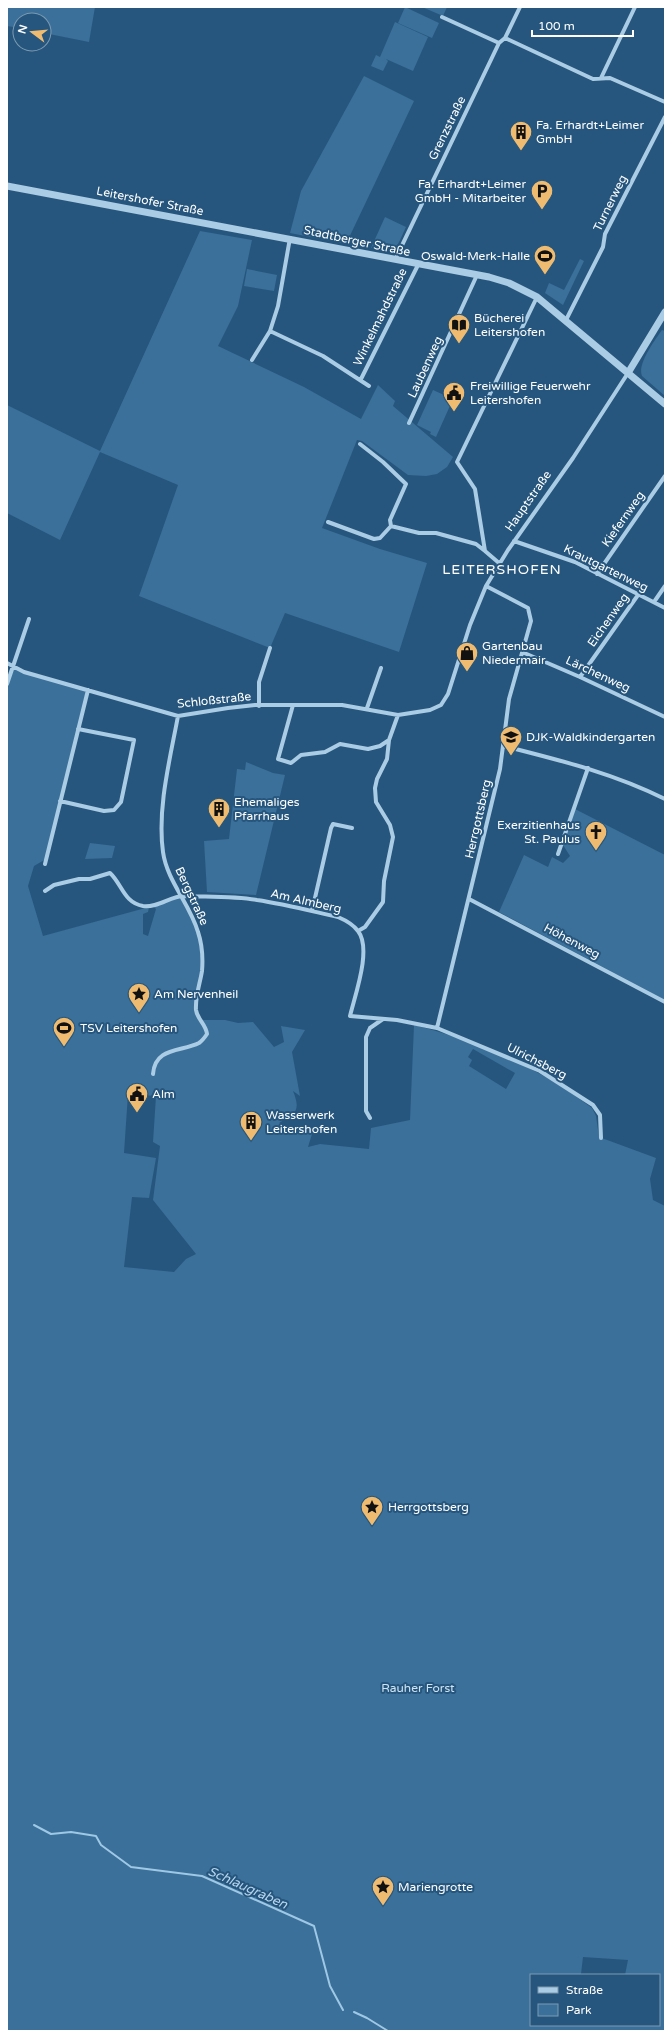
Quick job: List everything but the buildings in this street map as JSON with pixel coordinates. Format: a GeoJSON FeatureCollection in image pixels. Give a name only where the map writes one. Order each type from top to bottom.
{"type":"FeatureCollection","features":[{"type":"Feature","properties":{"kind":"street","name":"Grenzstraße"},"geometry":{"type":"LineString","coordinates":[[395,260],[499,44],[505,38],[520,7]]}},
{"type":"Feature","properties":{"kind":"street"},"geometry":{"type":"LineString","coordinates":[[601,78],[635,7]]}},
{"type":"Feature","properties":{"kind":"street"},"geometry":{"type":"LineString","coordinates":[[442,18],[499,44]]}},
{"type":"Feature","properties":{"kind":"street"},"geometry":{"type":"LineString","coordinates":[[505,38],[593,79],[610,78],[665,102]]}},
{"type":"Feature","properties":{"kind":"street","name":"Turnerweg"},"geometry":{"type":"LineString","coordinates":[[566,320],[603,247],[604,234],[665,117]]}},
{"type":"Feature","properties":{"kind":"street","name":"Leitershofer Straße"},"geometry":{"type":"LineString","coordinates":[[7,186],[290,238]]}},
{"type":"Feature","properties":{"kind":"street"},"geometry":{"type":"LineString","coordinates":[[252,360],[270,331],[278,306],[290,238]]}},
{"type":"Feature","properties":{"kind":"street","name":"Stadtberger Straße"},"geometry":{"type":"LineString","coordinates":[[290,238],[418,265],[477,275],[509,283],[537,297],[665,404]]}},
{"type":"Feature","properties":{"kind":"street","name":"Winkelmahdstraße"},"geometry":{"type":"LineString","coordinates":[[361,379],[418,265]]}},
{"type":"Feature","properties":{"kind":"street","name":"Laubenweg"},"geometry":{"type":"LineString","coordinates":[[409,423],[477,275]]}},
{"type":"Feature","properties":{"kind":"street"},"geometry":{"type":"LineString","coordinates":[[485,551],[476,489],[457,462],[537,297]]}},
{"type":"Feature","properties":{"kind":"street","name":"Hauptstraße"},"geometry":{"type":"LineString","coordinates":[[430,710],[441,705],[448,694],[470,625],[486,586],[499,563],[573,458],[628,373],[665,312]]}},
{"type":"Feature","properties":{"kind":"street"},"geometry":{"type":"LineString","coordinates":[[270,331],[324,356],[361,379],[369,386]]}},
{"type":"Feature","properties":{"kind":"street"},"geometry":{"type":"LineString","coordinates":[[360,444],[383,462],[406,484],[390,520],[391,526]]}},
{"type":"Feature","properties":{"kind":"street","name":"Kiefernweg"},"geometry":{"type":"LineString","coordinates":[[597,574],[665,476]]}},
{"type":"Feature","properties":{"kind":"street"},"geometry":{"type":"LineString","coordinates":[[328,522],[374,539],[380,538],[391,526]]}},
{"type":"Feature","properties":{"kind":"street"},"geometry":{"type":"LineString","coordinates":[[391,526],[419,533],[436,533],[476,544],[499,563]]}},
{"type":"Feature","properties":{"kind":"street","name":"Krautgartenweg"},"geometry":{"type":"LineString","coordinates":[[514,541],[562,556],[665,608]]}},
{"type":"Feature","properties":{"kind":"street","name":"Herrgottsberg"},"geometry":{"type":"LineString","coordinates":[[437,1028],[485,834],[504,746],[509,698],[531,621],[528,608],[486,586]]}},
{"type":"Feature","properties":{"kind":"street"},"geometry":{"type":"LineString","coordinates":[[654,602],[665,586]]}},
{"type":"Feature","properties":{"kind":"street","name":"Eichenweg"},"geometry":{"type":"LineString","coordinates":[[580,677],[638,595]]}},
{"type":"Feature","properties":{"kind":"street"},"geometry":{"type":"LineString","coordinates":[[7,684],[29,619]]}},
{"type":"Feature","properties":{"kind":"street"},"geometry":{"type":"LineString","coordinates":[[259,706],[259,682],[270,648]]}},
{"type":"Feature","properties":{"kind":"street","name":"Lärchenweg"},"geometry":{"type":"LineString","coordinates":[[522,652],[580,677],[665,717]]}},
{"type":"Feature","properties":{"kind":"street","name":"Schloßstraße"},"geometry":{"type":"LineString","coordinates":[[7,663],[24,672],[178,716],[228,708],[293,705],[342,705],[367,708],[398,715],[430,710]]}},
{"type":"Feature","properties":{"kind":"street"},"geometry":{"type":"LineString","coordinates":[[367,708],[381,668]]}},
{"type":"Feature","properties":{"kind":"street"},"geometry":{"type":"LineString","coordinates":[[45,864],[88,690]]}},
{"type":"Feature","properties":{"kind":"street"},"geometry":{"type":"LineString","coordinates":[[293,705],[278,759],[291,763],[301,755],[325,752],[340,744],[368,749],[380,746],[389,740]]}},
{"type":"Feature","properties":{"kind":"street"},"geometry":{"type":"LineString","coordinates":[[398,715],[389,740],[387,759],[377,779],[375,796],[376,802],[390,826],[393,837],[384,881],[383,902],[365,927],[358,931],[364,949],[350,1016],[405,1021],[437,1028]]}},
{"type":"Feature","properties":{"kind":"street","name":"Bergstraße"},"geometry":{"type":"LineString","coordinates":[[153,1074],[154,1065],[161,1056],[199,1043],[207,1034],[207,1028],[196,1012],[196,999],[202,971],[199,934],[191,912],[181,896],[164,860],[162,834],[166,773],[178,716]]}},
{"type":"Feature","properties":{"kind":"street"},"geometry":{"type":"LineString","coordinates":[[60,801],[104,811],[114,810],[121,802],[134,740],[78,729]]}},
{"type":"Feature","properties":{"kind":"street"},"geometry":{"type":"LineString","coordinates":[[504,746],[588,768],[616,777],[665,798]]}},
{"type":"Feature","properties":{"kind":"street"},"geometry":{"type":"LineString","coordinates":[[558,854],[588,768]]}},
{"type":"Feature","properties":{"kind":"street"},"geometry":{"type":"LineString","coordinates":[[312,911],[331,828],[333,824],[352,828]]}},
{"type":"Feature","properties":{"kind":"street"},"geometry":{"type":"LineString","coordinates":[[45,891],[54,885],[79,878],[90,879],[110,872],[126,896],[133,902],[143,906],[153,906],[181,896]]}},
{"type":"Feature","properties":{"kind":"street","name":"Am Almberg"},"geometry":{"type":"LineString","coordinates":[[181,896],[256,899],[338,917],[349,922],[358,931]]}},
{"type":"Feature","properties":{"kind":"street","name":"Höhenweg"},"geometry":{"type":"LineString","coordinates":[[468,899],[665,1002]]}},
{"type":"Feature","properties":{"kind":"street"},"geometry":{"type":"LineString","coordinates":[[370,1118],[366,1111],[366,1037],[370,1028],[384,1019]]}},
{"type":"Feature","properties":{"kind":"street","name":"Ulrichsberg"},"geometry":{"type":"LineString","coordinates":[[437,1028],[540,1070],[581,1096],[597,1110],[600,1115],[601,1138]]}},
{"type":"Feature","properties":{"kind":"green space"},"geometry":{"type":"Polygon","coordinates":[[[7,7],[95,7],[89,42],[52,35],[52,12],[12,12],[12,27],[7,26],[7,7]]]}},
{"type":"Feature","properties":{"kind":"green space"},"geometry":{"type":"Polygon","coordinates":[[[405,7],[439,23],[432,38],[398,23],[405,7]]]}},
{"type":"Feature","properties":{"kind":"green space"},"geometry":{"type":"Polygon","coordinates":[[[422,7],[447,7],[443,16],[422,7]]]}},
{"type":"Feature","properties":{"kind":"green space"},"geometry":{"type":"Polygon","coordinates":[[[395,22],[428,37],[413,71],[386,59],[388,61],[383,71],[371,66],[376,55],[380,57],[395,22]]]}},
{"type":"Feature","properties":{"kind":"green space"},"geometry":{"type":"Polygon","coordinates":[[[364,76],[414,101],[346,244],[290,233],[301,191],[364,76]]]}},
{"type":"Feature","properties":{"kind":"green space"},"geometry":{"type":"Polygon","coordinates":[[[385,217],[406,227],[400,241],[391,250],[371,248],[385,217]]]}},
{"type":"Feature","properties":{"kind":"green space"},"geometry":{"type":"Polygon","coordinates":[[[200,231],[252,240],[238,306],[218,346],[304,387],[361,419],[378,385],[395,401],[393,406],[453,457],[447,467],[437,474],[426,476],[408,475],[362,441],[357,440],[322,528],[380,549],[427,563],[399,652],[285,613],[270,648],[139,596],[178,485],[100,452],[60,540],[7,513],[7,405],[100,451],[200,231]]]}},
{"type":"Feature","properties":{"kind":"green space"},"geometry":{"type":"Polygon","coordinates":[[[580,259],[584,261],[563,305],[545,293],[549,283],[564,290],[580,259]]]}},
{"type":"Feature","properties":{"kind":"green space"},"geometry":{"type":"Polygon","coordinates":[[[247,269],[277,275],[274,291],[244,286],[247,269]]]}},
{"type":"Feature","properties":{"kind":"green space"},"geometry":{"type":"Polygon","coordinates":[[[662,330],[665,331],[665,396],[642,376],[641,371],[644,359],[662,330]]]}},
{"type":"Feature","properties":{"kind":"green space"},"geometry":{"type":"Polygon","coordinates":[[[433,390],[453,399],[436,437],[430,434],[431,432],[417,425],[433,390]]]}},
{"type":"Feature","properties":{"kind":"green space","name":"Rauher Forst"},"geometry":{"type":"Polygon","coordinates":[[[13,665],[24,672],[88,690],[46,859],[34,866],[28,886],[43,936],[149,907],[148,912],[143,914],[143,934],[148,936],[156,909],[153,906],[181,896],[199,934],[202,958],[196,1012],[201,1020],[225,1020],[238,1023],[253,1022],[274,1047],[284,1042],[281,1026],[305,1030],[292,1052],[300,1096],[293,1091],[297,1107],[293,1114],[279,1123],[312,1134],[308,1147],[320,1144],[369,1149],[371,1128],[410,1120],[414,1025],[449,1035],[484,1048],[519,1063],[551,1080],[592,1108],[596,1116],[599,1137],[656,1158],[650,1179],[653,1200],[665,1206],[665,2031],[7,2031],[7,684],[13,665]],[[473,1049],[468,1057],[472,1060],[469,1066],[506,1089],[515,1073],[473,1049]],[[128,1094],[124,1153],[156,1158],[149,1198],[132,1197],[124,1267],[174,1272],[186,1259],[196,1254],[153,1200],[160,1146],[153,1142],[156,1096],[128,1094]]]}},
{"type":"Feature","properties":{"kind":"green space"},"geometry":{"type":"Polygon","coordinates":[[[246,762],[273,773],[285,775],[256,895],[207,892],[204,841],[229,839],[237,769],[245,770],[246,762]]]}},
{"type":"Feature","properties":{"kind":"green space"},"geometry":{"type":"Polygon","coordinates":[[[575,809],[665,855],[665,1000],[499,912],[524,855],[548,867],[552,857],[563,863],[570,856],[563,845],[575,809]]]}},
{"type":"Feature","properties":{"kind":"green space"},"geometry":{"type":"Polygon","coordinates":[[[90,843],[115,846],[112,858],[85,859],[90,843]]]}},
{"type":"Feature","properties":{"kind":"waterway","name":"Schlaugraben"},"geometry":{"type":"LineString","coordinates":[[34,1825],[51,1834],[71,1832],[96,1836],[101,1845],[131,1867],[202,1876],[314,1926],[330,1986],[343,2010]]}},
{"type":"Feature","properties":{"kind":"waterway","name":"Schlaugraben"},"geometry":{"type":"LineString","coordinates":[[354,2012],[388,2031]]}},
{"type":"Feature","properties":{"kind":"place","name":"Fa. Erhardt+Leimer GmbH"},"geometry":{"type":"Point","coordinates":[521,152]}},
{"type":"Feature","properties":{"kind":"place","name":"Fa. Erhardt+Leimer GmbH - Mitarbeiter"},"geometry":{"type":"Point","coordinates":[542,210]}},
{"type":"Feature","properties":{"kind":"place","name":"Oswald-Merk-Halle"},"geometry":{"type":"Point","coordinates":[545,276]}},
{"type":"Feature","properties":{"kind":"place","name":"Bücherei Leitershofen"},"geometry":{"type":"Point","coordinates":[459,344]}},
{"type":"Feature","properties":{"kind":"place","name":"Freiwillige Feuerwehr Leitershofen"},"geometry":{"type":"Point","coordinates":[454,412]}},
{"type":"Feature","properties":{"kind":"place","name":"Gartenbau Niedermair"},"geometry":{"type":"Point","coordinates":[467,672]}},
{"type":"Feature","properties":{"kind":"place","name":"DJK-Waldkindergarten"},"geometry":{"type":"Point","coordinates":[511,756]}},
{"type":"Feature","properties":{"kind":"place","name":"Ehemaliges Pfarrhaus"},"geometry":{"type":"Point","coordinates":[219,828]}},
{"type":"Feature","properties":{"kind":"place","name":"Exerzitienhaus St. Paulus"},"geometry":{"type":"Point","coordinates":[596,852]}},
{"type":"Feature","properties":{"kind":"place","name":"Am Nervenheil"},"geometry":{"type":"Point","coordinates":[139,1014]}},
{"type":"Feature","properties":{"kind":"place","name":"TSV Leitershofen"},"geometry":{"type":"Point","coordinates":[64,1048]}},
{"type":"Feature","properties":{"kind":"place","name":"Alm"},"geometry":{"type":"Point","coordinates":[137,1114]}},
{"type":"Feature","properties":{"kind":"place","name":"Wasserwerk Leitershofen"},"geometry":{"type":"Point","coordinates":[251,1142]}},
{"type":"Feature","properties":{"kind":"place","name":"Herrgottsberg"},"geometry":{"type":"Point","coordinates":[372,1526]}},
{"type":"Feature","properties":{"kind":"place","name":"Mariengrotte"},"geometry":{"type":"Point","coordinates":[383,1906]}},
{"type":"Feature","properties":{"kind":"district","name":"LEITERSHOFEN"},"geometry":{"type":"Point","coordinates":[502,569]}}]}
